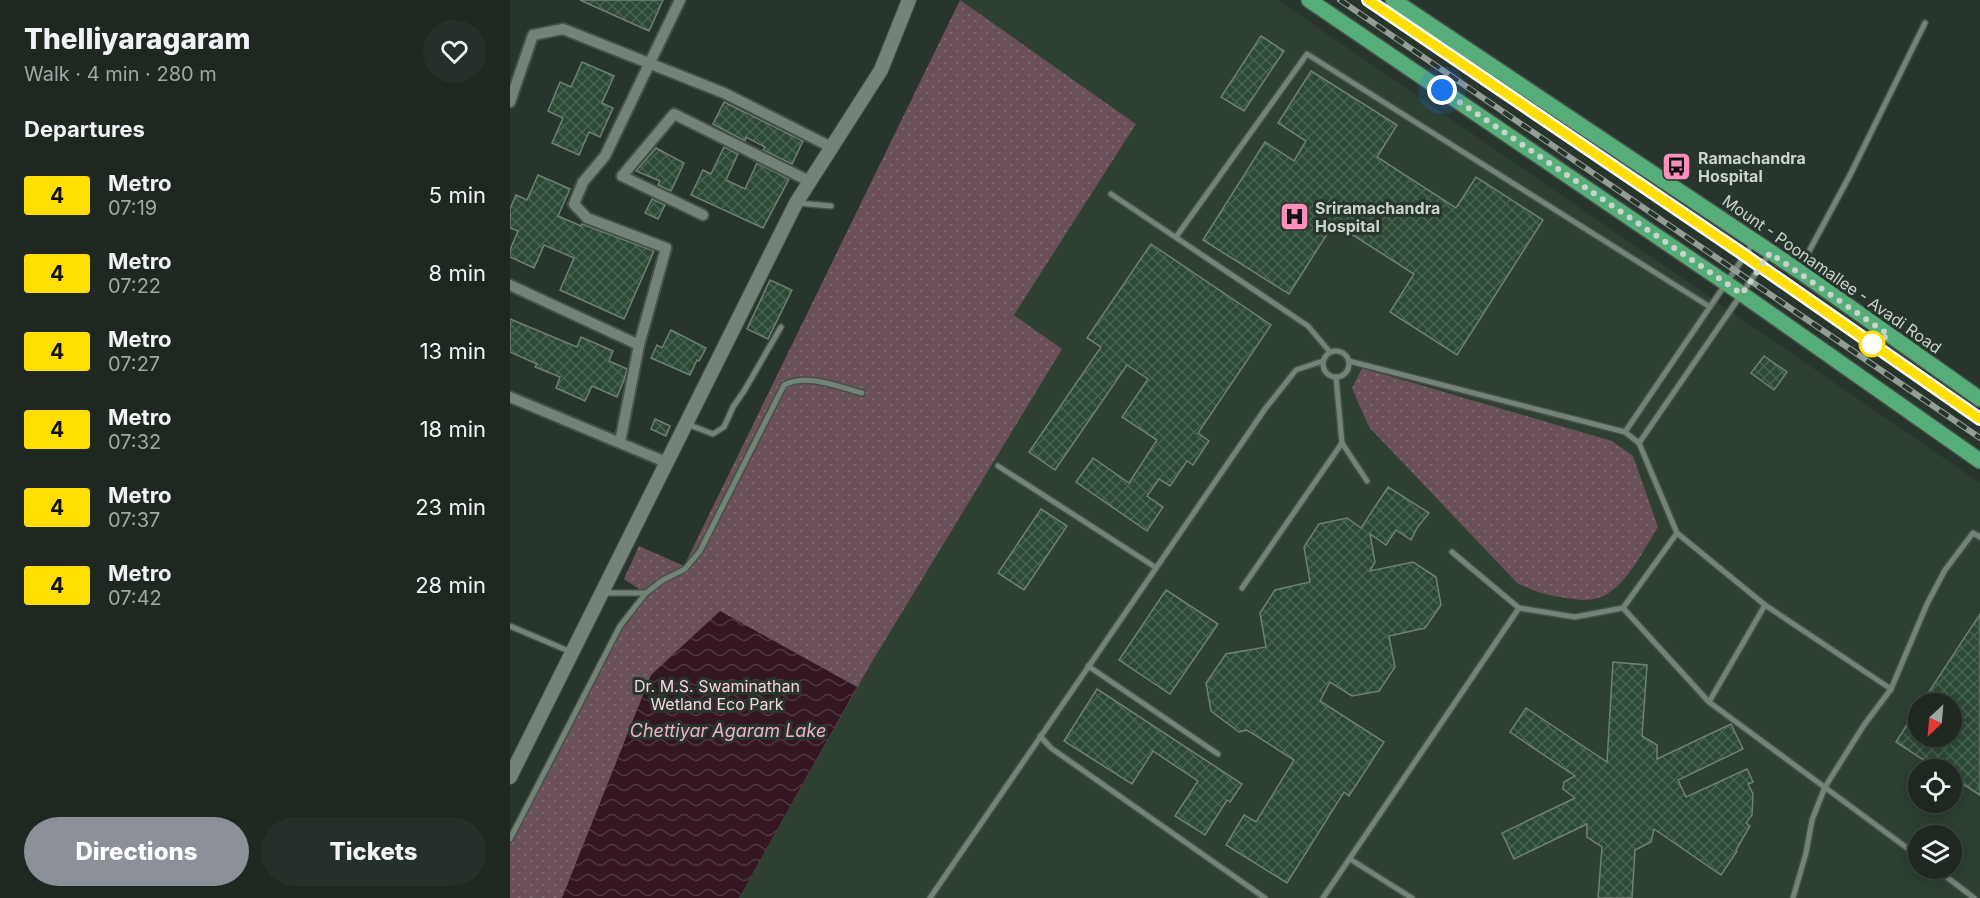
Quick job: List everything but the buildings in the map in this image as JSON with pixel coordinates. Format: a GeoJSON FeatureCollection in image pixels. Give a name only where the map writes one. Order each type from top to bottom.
{"type":"FeatureCollection","features":[{"type":"Feature","properties":{"kind":"main road"},"geometry":{"type":"LineString","coordinates":[[1309,0],[1727,283],[1980,461]]}},
{"type":"Feature","properties":{"kind":"main road","name":"Mount - Poonamallee - Avadi Road"},"geometry":{"type":"LineString","coordinates":[[1393,0],[1799,271],[1980,399]]}},
{"type":"Feature","properties":{"kind":"street"},"geometry":{"type":"LineString","coordinates":[[620,442],[639,345],[666,248],[587,218],[574,204],[583,182],[605,156],[680,0]]}},
{"type":"Feature","properties":{"kind":"street"},"geometry":{"type":"LineString","coordinates":[[510,777],[796,203],[881,70],[909,0]]}},
{"type":"Feature","properties":{"kind":"street"},"geometry":{"type":"LineString","coordinates":[[510,102],[533,35],[563,29],[724,93],[831,147]]}},
{"type":"Feature","properties":{"kind":"street"},"geometry":{"type":"LineString","coordinates":[[703,215],[622,176],[674,114],[809,181]]}},
{"type":"Feature","properties":{"kind":"street"},"geometry":{"type":"LineString","coordinates":[[510,285],[639,345]]}},
{"type":"Feature","properties":{"kind":"street"},"geometry":{"type":"LineString","coordinates":[[510,397],[668,463]]}},
{"type":"Feature","properties":{"kind":"lane"},"geometry":{"type":"LineString","coordinates":[[1799,271],[1850,175],[1925,23]]}},
{"type":"Feature","properties":{"kind":"lane"},"geometry":{"type":"LineString","coordinates":[[1176,237],[1307,54],[1710,307]]}},
{"type":"Feature","properties":{"kind":"lane"},"geometry":{"type":"LineString","coordinates":[[1111,194],[1308,326],[1330,352],[1342,352],[1349,361],[1625,432],[1639,443],[1677,533],[1765,604],[1891,689]]}},
{"type":"Feature","properties":{"kind":"lane"},"geometry":{"type":"LineString","coordinates":[[796,203],[831,206]]}},
{"type":"Feature","properties":{"kind":"lane"},"geometry":{"type":"LineString","coordinates":[[1625,432],[1755,242]]}},
{"type":"Feature","properties":{"kind":"lane"},"geometry":{"type":"LineString","coordinates":[[1639,443],[1770,253]]}},
{"type":"Feature","properties":{"kind":"lane"},"geometry":{"type":"LineString","coordinates":[[687,424],[712,434],[724,427],[733,407],[781,327]]}},
{"type":"Feature","properties":{"kind":"lane"},"geometry":{"type":"LineString","coordinates":[[930,898],[1264,409],[1296,370],[1323,361],[1330,352]]}},
{"type":"Feature","properties":{"kind":"lane"},"geometry":{"type":"LineString","coordinates":[[1323,361],[1326,372],[1336,377]]}},
{"type":"Feature","properties":{"kind":"lane"},"geometry":{"type":"LineString","coordinates":[[1336,377],[1346,372],[1349,361]]}},
{"type":"Feature","properties":{"kind":"lane"},"geometry":{"type":"LineString","coordinates":[[1336,377],[1342,443],[1367,481]]}},
{"type":"Feature","properties":{"kind":"lane"},"geometry":{"type":"LineString","coordinates":[[510,839],[620,626],[646,593],[663,580],[685,569],[700,551],[784,385],[796,380],[813,380],[862,393]]}},
{"type":"Feature","properties":{"kind":"lane"},"geometry":{"type":"LineString","coordinates":[[1242,588],[1342,443]]}},
{"type":"Feature","properties":{"kind":"lane"},"geometry":{"type":"LineString","coordinates":[[998,466],[1155,567]]}},
{"type":"Feature","properties":{"kind":"lane"},"geometry":{"type":"LineString","coordinates":[[1452,552],[1519,608],[1575,617],[1623,608],[1677,533]]}},
{"type":"Feature","properties":{"kind":"lane"},"geometry":{"type":"LineString","coordinates":[[1792,898],[1806,853],[1812,820],[1825,788],[1864,725],[1891,689],[1914,632],[1945,570],[1973,533],[1980,537]]}},
{"type":"Feature","properties":{"kind":"lane"},"geometry":{"type":"LineString","coordinates":[[603,593],[646,593]]}},
{"type":"Feature","properties":{"kind":"lane"},"geometry":{"type":"LineString","coordinates":[[1709,702],[1765,604]]}},
{"type":"Feature","properties":{"kind":"lane"},"geometry":{"type":"LineString","coordinates":[[1323,898],[1519,608]]}},
{"type":"Feature","properties":{"kind":"lane"},"geometry":{"type":"LineString","coordinates":[[1623,608],[1709,702],[1908,849]]}},
{"type":"Feature","properties":{"kind":"lane"},"geometry":{"type":"LineString","coordinates":[[510,626],[573,652]]}},
{"type":"Feature","properties":{"kind":"lane"},"geometry":{"type":"LineString","coordinates":[[1088,666],[1218,754]]}},
{"type":"Feature","properties":{"kind":"lane"},"geometry":{"type":"LineString","coordinates":[[1040,736],[1051,748],[1265,898]]}},
{"type":"Feature","properties":{"kind":"lane"},"geometry":{"type":"LineString","coordinates":[[1350,858],[1412,898]]}},
{"type":"Feature","properties":{"kind":"lane"},"geometry":{"type":"LineString","coordinates":[[1949,879],[1974,898]]}},
{"type":"Feature","properties":{"kind":"shaded area"},"geometry":{"type":"Polygon","coordinates":[[[960,0],[1278,0],[1980,483],[1980,898],[739,898],[870,665],[1061,349],[1014,315],[1136,124],[960,0]]]}},
{"type":"Feature","properties":{"kind":"green space","name":"Dr. M.S. Swaminathan Wetland Eco Park"},"geometry":{"type":"Polygon","coordinates":[[[960,0],[1136,124],[1014,315],[1062,349],[870,665],[739,898],[510,898],[510,839],[620,626],[645,593],[624,579],[639,546],[684,566],[960,0]]]}},
{"type":"Feature","properties":{"kind":"green space"},"geometry":{"type":"Polygon","coordinates":[[[1362,368],[1612,441],[1633,456],[1658,527],[1625,578],[1608,594],[1586,600],[1546,594],[1517,583],[1369,427],[1352,388],[1362,368]]]}},
{"type":"Feature","properties":{"kind":"water","name":"Chettiyar Agaram Lake"},"geometry":{"type":"Polygon","coordinates":[[[720,611],[857,687],[739,898],[562,898],[651,675],[720,611]]]}},
{"type":"Feature","properties":{"kind":"railway"},"geometry":{"type":"LineString","coordinates":[[1340,0],[1980,438]]}},
{"type":"Feature","properties":{"kind":"railway"},"geometry":{"type":"LineString","coordinates":[[1368,0],[1737,250],[1980,419]]}},
{"type":"Feature","properties":{"kind":"metro line","name":"4"},"geometry":{"type":"LineString","coordinates":[[1368,0],[1737,250],[1980,419]]}},
{"type":"Feature","properties":{"kind":"place","name":"Ramachandra Hospital"},"geometry":{"type":"Point","coordinates":[1677,167]}},
{"type":"Feature","properties":{"kind":"place","name":"Sriramachandra Hospital"},"geometry":{"type":"Point","coordinates":[1294,217]}},
{"type":"Feature","properties":{"kind":"route"},"geometry":{"type":"LineString","coordinates":[[1442,90],[1742,294],[1770,253],[1889,335],[1872,344]]}}]}
